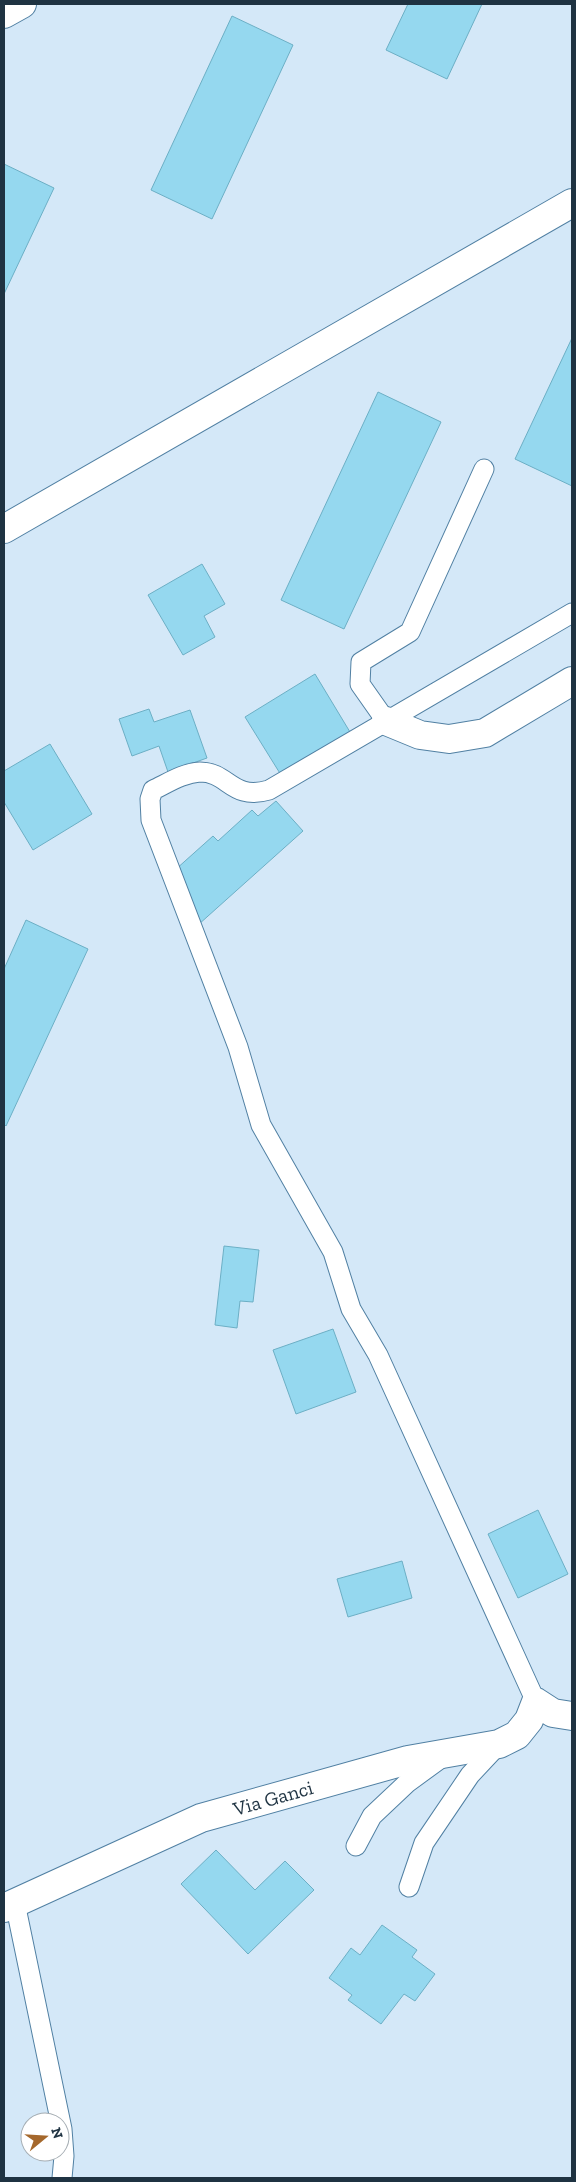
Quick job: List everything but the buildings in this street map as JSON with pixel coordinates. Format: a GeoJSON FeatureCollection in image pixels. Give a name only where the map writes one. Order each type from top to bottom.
{"type":"FeatureCollection","features":[{"type":"Feature","properties":{"kind":"street"},"geometry":{"type":"LineString","coordinates":[[4,14],[22,4]]}},
{"type":"Feature","properties":{"kind":"street"},"geometry":{"type":"LineString","coordinates":[[4,529],[572,203]]}},
{"type":"Feature","properties":{"kind":"street"},"geometry":{"type":"LineString","coordinates":[[386,721],[420,736],[448,739],[485,733],[572,681]]}},
{"type":"Feature","properties":{"kind":"street"},"geometry":{"type":"LineString","coordinates":[[536,1702],[553,1713],[572,1716]]}},
{"type":"Feature","properties":{"kind":"street","name":"Via Ganci"},"geometry":{"type":"LineString","coordinates":[[9,1906],[201,1818],[408,1760],[499,1744],[517,1735],[529,1720],[536,1702]]}},
{"type":"Feature","properties":{"kind":"lane"},"geometry":{"type":"LineString","coordinates":[[386,721],[360,684],[361,662],[410,632],[484,469]]}},
{"type":"Feature","properties":{"kind":"lane"},"geometry":{"type":"LineString","coordinates":[[536,1702],[378,1355],[351,1309],[333,1252],[261,1125],[238,1047],[152,820],[150,799],[153,790],[186,774],[202,772],[216,776],[239,791],[255,794],[269,790],[572,613]]}},
{"type":"Feature","properties":{"kind":"lane"},"geometry":{"type":"LineString","coordinates":[[408,1887],[424,1843],[470,1775],[499,1744]]}},
{"type":"Feature","properties":{"kind":"lane"},"geometry":{"type":"LineString","coordinates":[[356,1846],[372,1816],[406,1783],[449,1753]]}},
{"type":"Feature","properties":{"kind":"lane"},"geometry":{"type":"LineString","coordinates":[[9,1906],[62,2129],[64,2156],[62,2178]]}}]}
